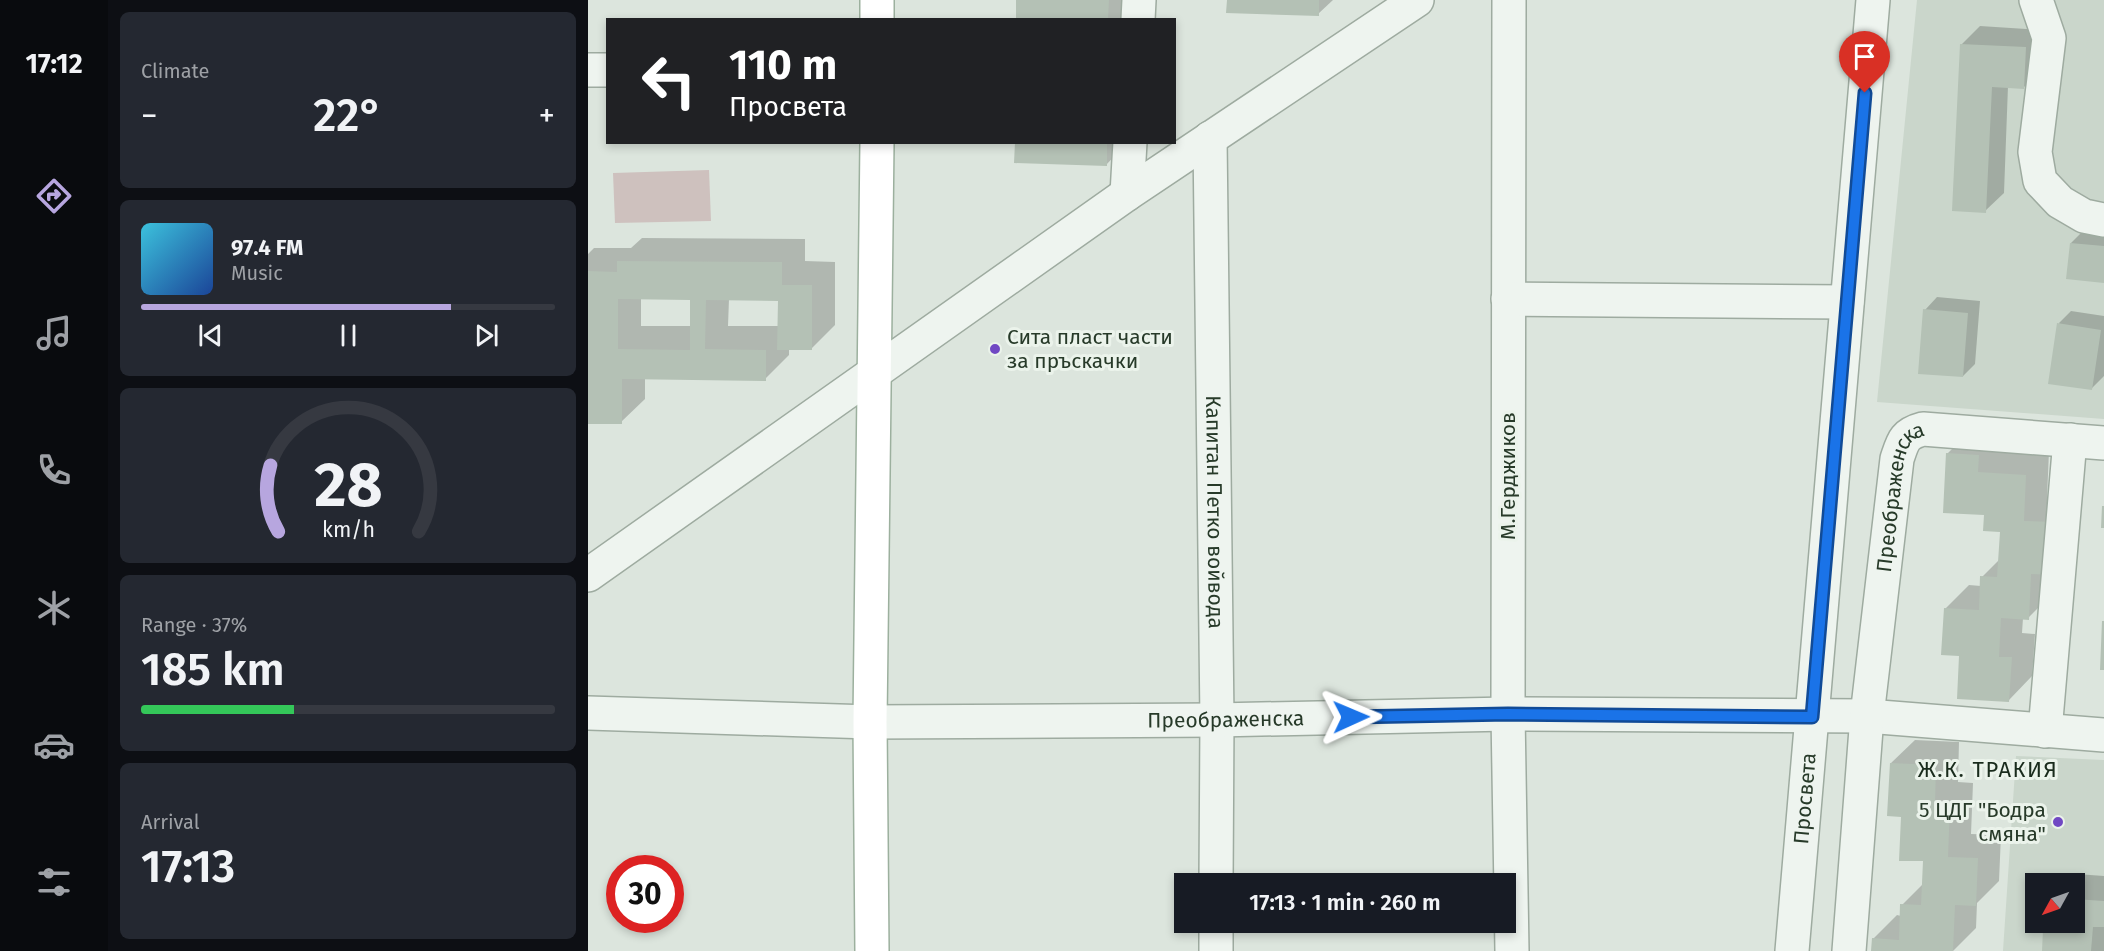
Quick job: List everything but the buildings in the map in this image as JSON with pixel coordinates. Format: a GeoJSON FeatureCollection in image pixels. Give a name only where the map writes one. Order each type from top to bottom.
{"type":"FeatureCollection","features":[{"type":"Feature","properties":{"kind":"main road"},"geometry":{"type":"LineString","coordinates":[[877,0],[877,18]]}},
{"type":"Feature","properties":{"kind":"main road"},"geometry":{"type":"LineString","coordinates":[[872,951],[870,722],[877,144]]}},
{"type":"Feature","properties":{"kind":"street"},"geometry":{"type":"LineString","coordinates":[[1138,18],[1139,0]]}},
{"type":"Feature","properties":{"kind":"street"},"geometry":{"type":"LineString","coordinates":[[588,575],[1127,194],[1418,0]]}},
{"type":"Feature","properties":{"kind":"street","name":"М.Герджиков"},"geometry":{"type":"LineString","coordinates":[[1509,0],[1508,714],[1512,951]]}},
{"type":"Feature","properties":{"kind":"street","name":"Просвета"},"geometry":{"type":"LineString","coordinates":[[1792,951],[1873,0]]}},
{"type":"Feature","properties":{"kind":"street"},"geometry":{"type":"LineString","coordinates":[[2036,0],[2049,38],[2035,152],[2040,181],[2060,202],[2084,216],[2104,220]]}},
{"type":"Feature","properties":{"kind":"street"},"geometry":{"type":"LineString","coordinates":[[588,70],[606,70]]}},
{"type":"Feature","properties":{"kind":"street","name":"Капитан Петко войвода"},"geometry":{"type":"LineString","coordinates":[[1210,138],[1216,873]]}},
{"type":"Feature","properties":{"kind":"street"},"geometry":{"type":"LineString","coordinates":[[1127,194],[1130,144]]}},
{"type":"Feature","properties":{"kind":"street"},"geometry":{"type":"LineString","coordinates":[[1508,299],[1847,302]]}},
{"type":"Feature","properties":{"kind":"street","name":"Преображенска"},"geometry":{"type":"LineString","coordinates":[[1867,716],[1897,459],[1902,442],[1910,433],[1923,429],[2104,443]]}},
{"type":"Feature","properties":{"kind":"street"},"geometry":{"type":"LineString","coordinates":[[2045,731],[2070,440]]}},
{"type":"Feature","properties":{"kind":"street","name":"Преображенска"},"geometry":{"type":"LineString","coordinates":[[588,713],[870,722],[1216,720],[1508,714],[1867,716],[2104,735]]}},
{"type":"Feature","properties":{"kind":"street"},"geometry":{"type":"LineString","coordinates":[[1849,951],[1867,716]]}},
{"type":"Feature","properties":{"kind":"street"},"geometry":{"type":"LineString","coordinates":[[1216,933],[1216,951]]}},
{"type":"Feature","properties":{"kind":"shaded area"},"geometry":{"type":"Polygon","coordinates":[[[1917,0],[2104,0],[2104,419],[1877,402],[1917,0]]]}},
{"type":"Feature","properties":{"kind":"shaded area"},"geometry":{"type":"Polygon","coordinates":[[[709,170],[711,221],[615,223],[613,173],[709,170]]]}},
{"type":"Feature","properties":{"kind":"shaded area","name":"5 ЦДГ \"Бодра смяна\""},"geometry":{"type":"Polygon","coordinates":[[[2016,756],[2104,760],[2104,951],[2003,951],[2016,756]]]}},
{"type":"Feature","properties":{"kind":"place","name":"Сита пласт части за пръскачки"},"geometry":{"type":"Point","coordinates":[995,349]}},
{"type":"Feature","properties":{"kind":"place","name":"5 ЦДГ \"Бодра смяна\""},"geometry":{"type":"Point","coordinates":[2058,822]}},
{"type":"Feature","properties":{"kind":"district","name":"Ж.К. ТРАКИЯ"},"geometry":{"type":"Point","coordinates":[1988,769]}},
{"type":"Feature","properties":{"kind":"route"},"geometry":{"type":"LineString","coordinates":[[1351,717],[1508,714],[1812,717],[1865,93]]}}]}
